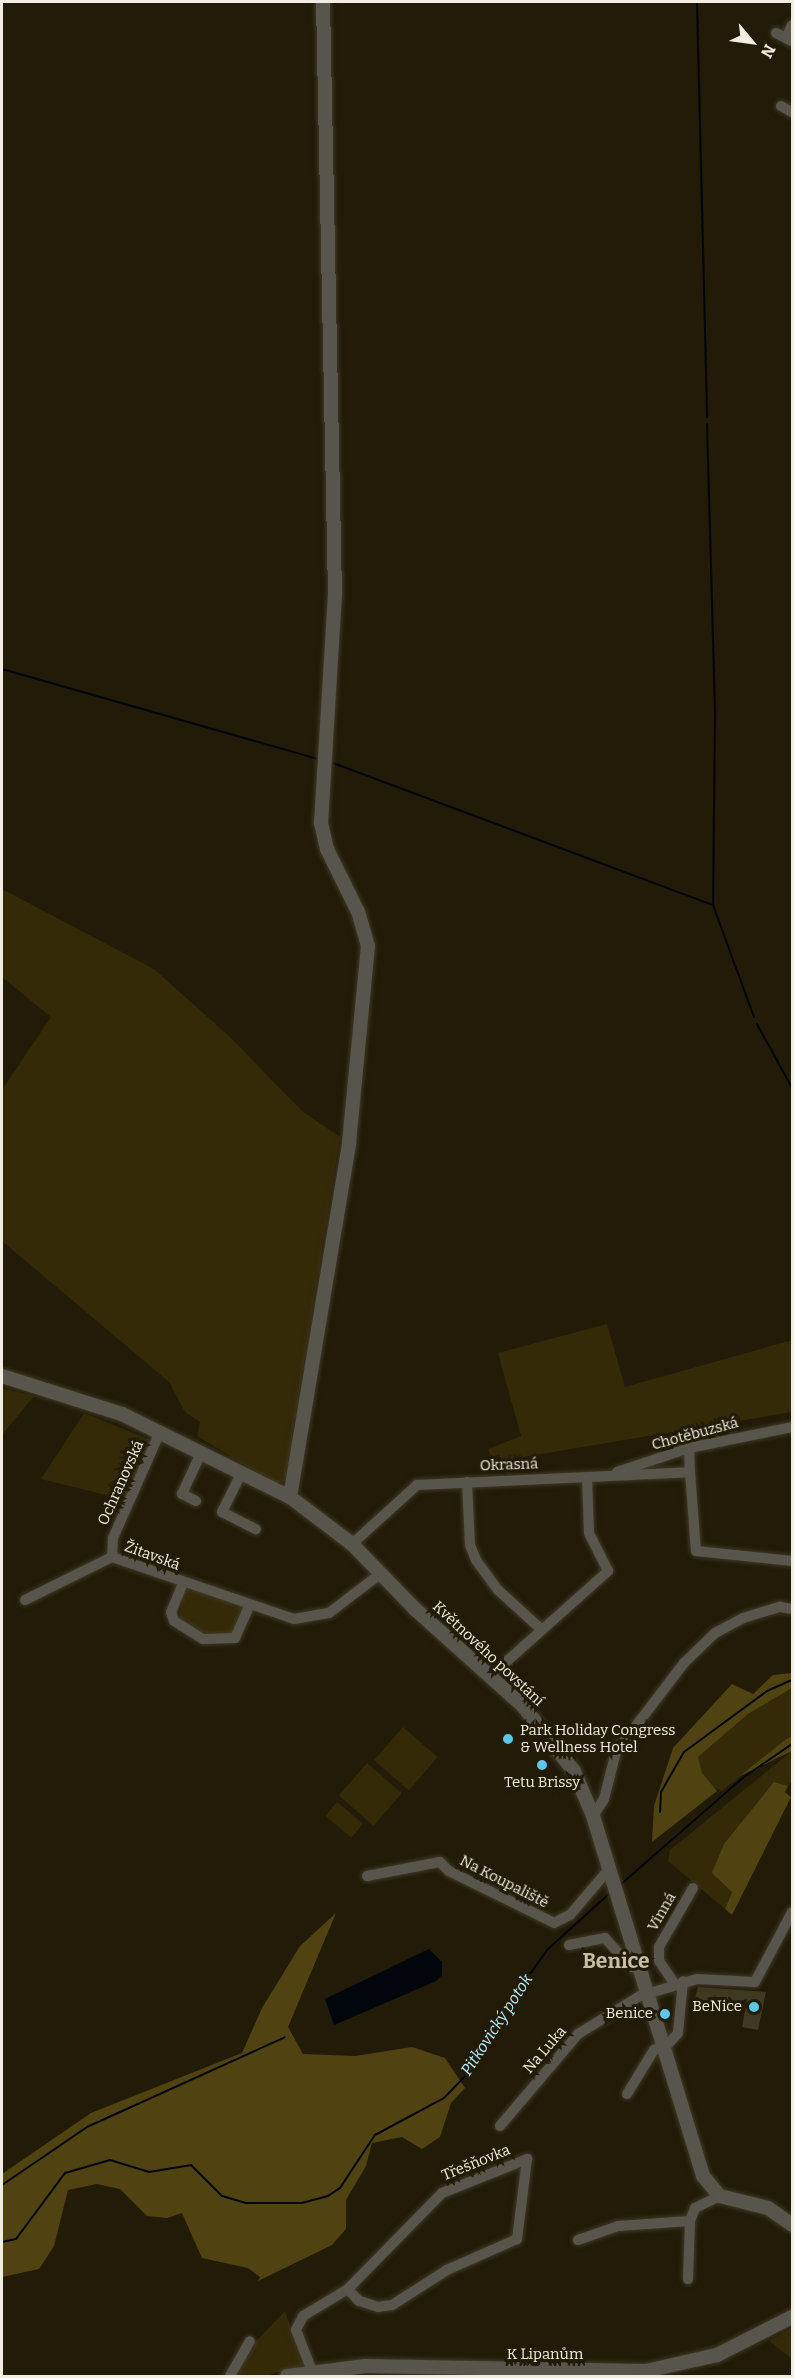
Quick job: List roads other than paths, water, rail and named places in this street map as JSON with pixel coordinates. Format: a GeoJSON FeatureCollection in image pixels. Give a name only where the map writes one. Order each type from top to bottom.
{"type":"FeatureCollection","features":[{"type":"Feature","properties":{"kind":"street"},"geometry":{"type":"LineString","coordinates":[[290,1497],[349,1143],[368,957],[364,926],[327,849],[321,823],[335,594],[324,2]]}},
{"type":"Feature","properties":{"kind":"street"},"geometry":{"type":"LineString","coordinates":[[785,37],[792,25]]}},
{"type":"Feature","properties":{"kind":"street"},"geometry":{"type":"LineString","coordinates":[[781,106],[792,112]]}},
{"type":"Feature","properties":{"kind":"street","name":"Květnového povstání"},"geometry":{"type":"LineString","coordinates":[[2,1376],[91,1401],[202,1451],[290,1497],[352,1544],[380,1574],[523,1706],[574,1771],[593,1816],[667,2045],[704,2176],[720,2196]]}},
{"type":"Feature","properties":{"kind":"street","name":"Chotěbuzská"},"geometry":{"type":"LineString","coordinates":[[606,1476],[689,1448],[790,1428]]}},
{"type":"Feature","properties":{"kind":"street","name":"Ochranovská"},"geometry":{"type":"LineString","coordinates":[[112,1557],[113,1538],[160,1432]]}},
{"type":"Feature","properties":{"kind":"street"},"geometry":{"type":"LineString","coordinates":[[689,1448],[696,1551],[792,1561]]}},
{"type":"Feature","properties":{"kind":"street"},"geometry":{"type":"LineString","coordinates":[[196,1501],[182,1494],[202,1451]]}},
{"type":"Feature","properties":{"kind":"street"},"geometry":{"type":"LineString","coordinates":[[242,1472],[222,1512],[256,1528]]}},
{"type":"Feature","properties":{"kind":"street","name":"Okrasná"},"geometry":{"type":"LineString","coordinates":[[352,1544],[417,1485],[690,1472]]}},
{"type":"Feature","properties":{"kind":"street"},"geometry":{"type":"LineString","coordinates":[[506,1662],[608,1571],[589,1533],[587,1478]]}},
{"type":"Feature","properties":{"kind":"street"},"geometry":{"type":"LineString","coordinates":[[467,1482],[470,1545],[476,1560],[498,1590],[542,1630]]}},
{"type":"Feature","properties":{"kind":"street"},"geometry":{"type":"LineString","coordinates":[[25,1600],[112,1557]]}},
{"type":"Feature","properties":{"kind":"street","name":"Žitavská"},"geometry":{"type":"LineString","coordinates":[[112,1557],[183,1583],[243,1599],[250,1605],[311,1619],[348,1602],[380,1574]]}},
{"type":"Feature","properties":{"kind":"street","name":"Žitavská"},"geometry":{"type":"LineString","coordinates":[[183,1583],[171,1612],[174,1621],[203,1639],[235,1638],[250,1605]]}},
{"type":"Feature","properties":{"kind":"street"},"geometry":{"type":"LineString","coordinates":[[593,1816],[604,1799],[616,1752],[684,1663],[715,1633],[743,1618],[780,1607],[792,1609]]}},
{"type":"Feature","properties":{"kind":"street","name":"Na Koupaliště"},"geometry":{"type":"LineString","coordinates":[[367,1876],[440,1862],[449,1871],[554,1923],[570,1915],[610,1872]]}},
{"type":"Feature","properties":{"kind":"street","name":"Vinná"},"geometry":{"type":"LineString","coordinates":[[678,1982],[659,1960],[659,1947],[693,1888]]}},
{"type":"Feature","properties":{"kind":"street","name":"Na Luka"},"geometry":{"type":"LineString","coordinates":[[500,2126],[578,2034],[650,1991],[678,1982],[755,1982],[792,1912]]}},
{"type":"Feature","properties":{"kind":"street"},"geometry":{"type":"LineString","coordinates":[[569,1945],[605,1938],[631,1967],[642,1968]]}},
{"type":"Feature","properties":{"kind":"street"},"geometry":{"type":"LineString","coordinates":[[627,2094],[654,2050],[667,2045],[678,2033],[678,1982]]}},
{"type":"Feature","properties":{"kind":"street","name":"Třešňovka"},"geometry":{"type":"LineString","coordinates":[[312,2370],[296,2330],[303,2316],[348,2289],[442,2193],[527,2159],[518,2239],[447,2270],[392,2304],[378,2307],[359,2301],[348,2289]]}},
{"type":"Feature","properties":{"kind":"street"},"geometry":{"type":"LineString","coordinates":[[688,2279],[690,2221],[695,2208],[720,2196],[768,2208],[792,2225]]}},
{"type":"Feature","properties":{"kind":"street"},"geometry":{"type":"LineString","coordinates":[[578,2240],[618,2226],[690,2221]]}},
{"type":"Feature","properties":{"kind":"street","name":"K Lipanům"},"geometry":{"type":"LineString","coordinates":[[287,2376],[312,2370],[365,2366],[646,2371],[717,2355],[792,2317]]}},
{"type":"Feature","properties":{"kind":"street"},"geometry":{"type":"LineString","coordinates":[[230,2376],[250,2341]]}},
{"type":"Feature","properties":{"kind":"waterway"},"geometry":{"type":"LineString","coordinates":[[697,2],[707,417]]}},
{"type":"Feature","properties":{"kind":"waterway"},"geometry":{"type":"LineString","coordinates":[[707,424],[715,717],[713,905],[754,1017]]}},
{"type":"Feature","properties":{"kind":"waterway"},"geometry":{"type":"LineString","coordinates":[[2,669],[318,759]]}},
{"type":"Feature","properties":{"kind":"waterway"},"geometry":{"type":"LineString","coordinates":[[333,763],[712,905]]}},
{"type":"Feature","properties":{"kind":"waterway"},"geometry":{"type":"LineString","coordinates":[[757,1024],[792,1088]]}},
{"type":"Feature","properties":{"kind":"waterway"},"geometry":{"type":"LineString","coordinates":[[660,1812],[661,1792],[684,1752],[767,1691],[792,1680]]}},
{"type":"Feature","properties":{"kind":"waterway","name":"Pitkovický potok"},"geometry":{"type":"LineString","coordinates":[[620,1885],[744,1777],[792,1744]]}},
{"type":"Feature","properties":{"kind":"waterway","name":"Pitkovický potok"},"geometry":{"type":"LineString","coordinates":[[2,2242],[16,2239],[65,2173],[110,2160],[149,2172],[191,2165],[222,2196],[247,2203],[302,2203],[328,2196],[340,2188],[375,2135],[444,2098],[465,2076],[481,2043],[547,1950],[611,1892]]}},
{"type":"Feature","properties":{"kind":"waterway"},"geometry":{"type":"LineString","coordinates":[[2,2185],[87,2127],[285,2037]]}},
{"type":"Feature","properties":{"kind":"place","name":"Park Holiday Congress & Wellness Hotel"},"geometry":{"type":"Point","coordinates":[508,1739]}},
{"type":"Feature","properties":{"kind":"place","name":"Tetu Brissy"},"geometry":{"type":"Point","coordinates":[542,1765]}},
{"type":"Feature","properties":{"kind":"place","name":"BeNice"},"geometry":{"type":"Point","coordinates":[754,2007]}},
{"type":"Feature","properties":{"kind":"place","name":"Benice"},"geometry":{"type":"Point","coordinates":[665,2014]}},
{"type":"Feature","properties":{"kind":"district","name":"Benice"},"geometry":{"type":"Point","coordinates":[616,1961]}}]}
